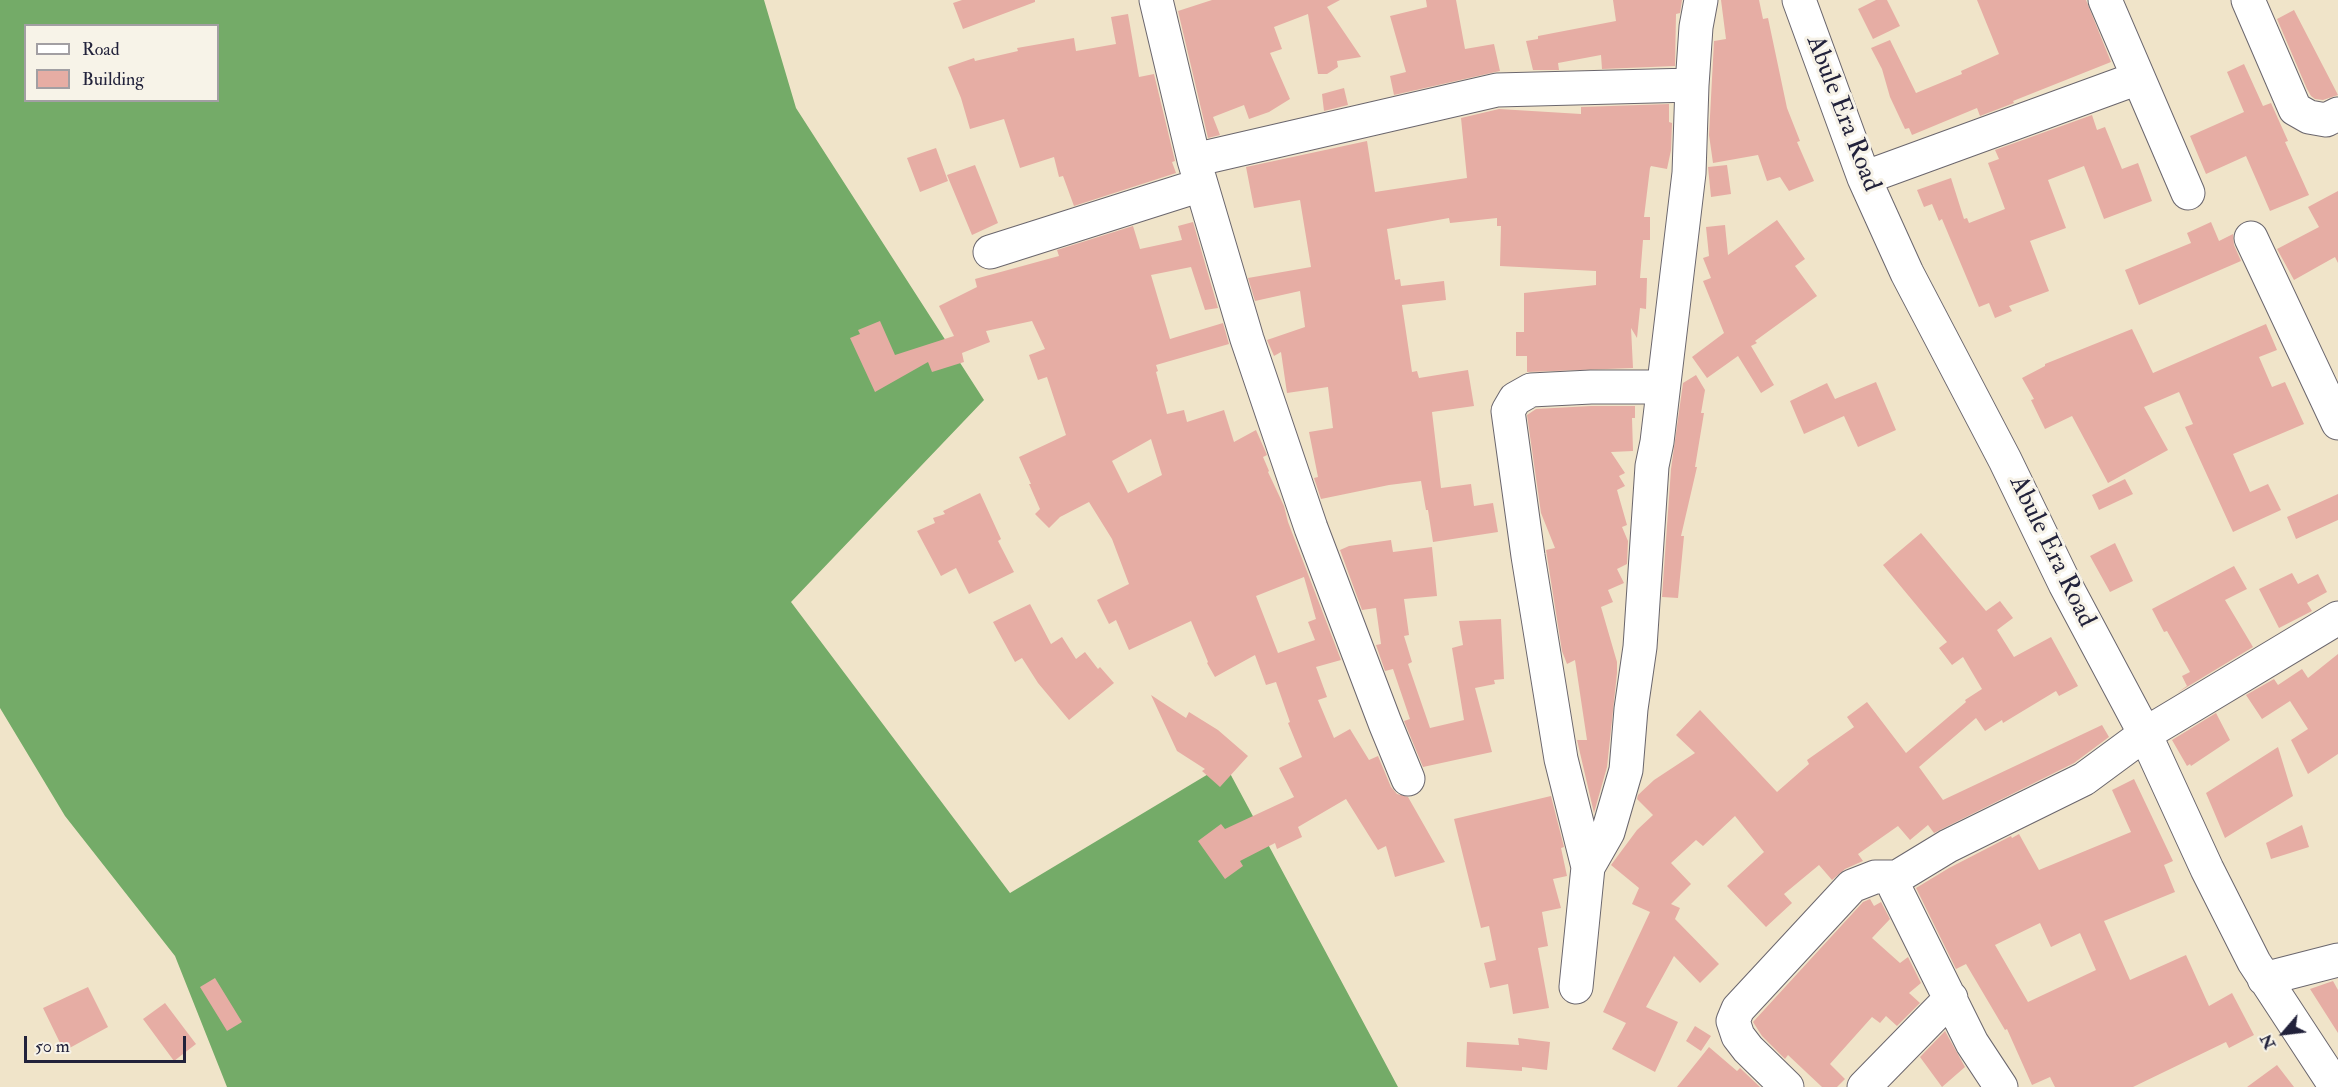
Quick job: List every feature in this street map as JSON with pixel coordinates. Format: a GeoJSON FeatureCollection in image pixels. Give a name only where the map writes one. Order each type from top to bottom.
{"type":"FeatureCollection","features":[{"type":"Feature","properties":{"kind":"street"},"geometry":{"type":"LineString","coordinates":[[1156,0],[1198,172],[1247,339],[1311,528],[1408,779]]}},
{"type":"Feature","properties":{"kind":"street"},"geometry":{"type":"LineString","coordinates":[[1588,867],[1608,832],[1626,770],[1631,709],[1640,647],[1652,466],[1657,442],[1689,173],[1696,27],[1701,0]]}},
{"type":"Feature","properties":{"kind":"street","name":"Abule Era Road"},"geometry":{"type":"LineString","coordinates":[[1799,0],[1864,178],[1907,273],[2005,460],[2065,584],[2145,734],[2207,869],[2264,979],[2336,1087]]}},
{"type":"Feature","properties":{"kind":"street"},"geometry":{"type":"LineString","coordinates":[[2105,0],[2188,193]]}},
{"type":"Feature","properties":{"kind":"street"},"geometry":{"type":"LineString","coordinates":[[2248,0],[2295,109],[2309,117],[2326,120],[2338,114]]}},
{"type":"Feature","properties":{"kind":"street"},"geometry":{"type":"LineString","coordinates":[[1864,178],[2139,78]]}},
{"type":"Feature","properties":{"kind":"street"},"geometry":{"type":"LineString","coordinates":[[990,252],[1198,172],[1497,90],[1692,85]]}},
{"type":"Feature","properties":{"kind":"street"},"geometry":{"type":"LineString","coordinates":[[2251,238],[2338,423]]}},
{"type":"Feature","properties":{"kind":"street"},"geometry":{"type":"LineString","coordinates":[[1576,987],[1588,867],[1561,759],[1528,556],[1508,411],[1515,399],[1531,390],[1663,387]]}},
{"type":"Feature","properties":{"kind":"street"},"geometry":{"type":"LineString","coordinates":[[1787,1087],[1748,1049],[1738,1036],[1733,1021],[1738,1009],[1852,886],[1875,877],[1897,877],[1948,846],[2084,779],[2145,734],[2338,618]]}},
{"type":"Feature","properties":{"kind":"street"},"geometry":{"type":"LineString","coordinates":[[1897,877],[1895,888],[1972,1043],[2001,1087]]}},
{"type":"Feature","properties":{"kind":"street"},"geometry":{"type":"LineString","coordinates":[[2264,979],[2338,960]]}},
{"type":"Feature","properties":{"kind":"street"},"geometry":{"type":"LineString","coordinates":[[1864,1087],[1951,998]]}},
{"type":"Feature","properties":{"kind":"green space"},"geometry":{"type":"Polygon","coordinates":[[[0,0],[764,0],[796,108],[984,400],[791,602],[1010,893],[1225,764],[1398,1087],[227,1087],[175,956],[65,816],[0,708],[0,0]]]}},
{"type":"Feature","properties":{"kind":"building"},"geometry":{"type":"Polygon","coordinates":[[[962,0],[1035,0],[1035,2],[963,29],[953,3],[962,0]]]}},
{"type":"Feature","properties":{"kind":"building"},"geometry":{"type":"Polygon","coordinates":[[[1212,0],[1340,0],[1327,7],[1361,57],[1337,61],[1338,67],[1327,74],[1318,74],[1308,14],[1274,27],[1282,49],[1270,53],[1290,99],[1269,112],[1249,119],[1244,105],[1213,117],[1220,135],[1208,138],[1178,11],[1212,0]]]}},
{"type":"Feature","properties":{"kind":"building"},"geometry":{"type":"Polygon","coordinates":[[[1426,0],[1456,0],[1465,49],[1494,44],[1500,71],[1394,95],[1390,76],[1406,72],[1390,16],[1427,7],[1426,0]]]}},
{"type":"Feature","properties":{"kind":"building"},"geometry":{"type":"Polygon","coordinates":[[[1613,0],[1682,0],[1680,13],[1676,14],[1675,66],[1602,69],[1601,55],[1558,63],[1559,70],[1533,70],[1526,41],[1538,39],[1538,36],[1616,21],[1613,0]]]}},
{"type":"Feature","properties":{"kind":"building"},"geometry":{"type":"Polygon","coordinates":[[[1721,0],[1759,0],[1763,19],[1768,18],[1787,108],[1800,141],[1797,142],[1814,181],[1789,191],[1780,177],[1767,181],[1758,155],[1713,163],[1709,135],[1714,41],[1726,39],[1721,0]]]}},
{"type":"Feature","properties":{"kind":"building"},"geometry":{"type":"Polygon","coordinates":[[[1876,0],[1887,0],[1900,26],[1873,39],[1858,9],[1876,0]]]}},
{"type":"Feature","properties":{"kind":"building"},"geometry":{"type":"Polygon","coordinates":[[[1977,0],[2086,0],[2111,62],[1980,116],[1977,108],[1912,135],[1909,128],[1905,129],[1890,97],[1882,69],[1871,48],[1890,40],[1916,93],[1962,74],[1961,71],[1999,54],[1977,0]]]}},
{"type":"Feature","properties":{"kind":"building"},"geometry":{"type":"Polygon","coordinates":[[[2294,10],[2338,95],[2323,100],[2315,99],[2307,89],[2277,19],[2294,10]]]}},
{"type":"Feature","properties":{"kind":"building"},"geometry":{"type":"Polygon","coordinates":[[[1128,14],[1139,77],[1154,74],[1176,173],[1074,206],[1063,176],[1059,177],[1054,157],[1020,168],[1004,119],[970,129],[961,98],[948,67],[974,58],[975,61],[1018,51],[1017,48],[1074,38],[1076,51],[1116,44],[1111,17],[1128,14]]]}},
{"type":"Feature","properties":{"kind":"building"},"geometry":{"type":"Polygon","coordinates":[[[2244,64],[2263,106],[2271,103],[2288,141],[2285,142],[2309,195],[2270,211],[2246,156],[2206,174],[2190,136],[2244,112],[2227,72],[2244,64]]]}},
{"type":"Feature","properties":{"kind":"building"},"geometry":{"type":"Polygon","coordinates":[[[1344,88],[1348,105],[1324,111],[1322,94],[1344,88]]]}},
{"type":"Feature","properties":{"kind":"building"},"geometry":{"type":"Polygon","coordinates":[[[1669,104],[1669,122],[1672,123],[1671,150],[1667,169],[1651,166],[1650,168],[1644,217],[1650,217],[1650,240],[1643,240],[1640,278],[1647,278],[1646,309],[1640,308],[1637,338],[1631,328],[1633,368],[1527,372],[1527,356],[1516,356],[1516,332],[1524,332],[1524,293],[1596,285],[1596,271],[1500,266],[1501,226],[1497,226],[1497,218],[1450,223],[1449,218],[1387,229],[1395,280],[1400,279],[1401,286],[1444,281],[1446,300],[1402,305],[1412,372],[1417,371],[1419,378],[1468,370],[1474,406],[1432,412],[1441,488],[1471,484],[1474,506],[1493,503],[1498,532],[1433,542],[1421,481],[1321,499],[1314,478],[1318,477],[1309,432],[1333,428],[1328,387],[1287,393],[1281,352],[1274,356],[1267,340],[1305,327],[1300,291],[1255,301],[1248,278],[1311,267],[1300,200],[1254,208],[1246,167],[1367,141],[1375,192],[1467,178],[1461,118],[1499,109],[1581,114],[1581,107],[1669,104]]]}},
{"type":"Feature","properties":{"kind":"building"},"geometry":{"type":"Polygon","coordinates":[[[2092,115],[2097,130],[2105,127],[2122,169],[2138,163],[2152,201],[2104,219],[2084,166],[2048,180],[2066,228],[2030,241],[2049,291],[2009,306],[2012,311],[1995,318],[1989,303],[1979,307],[1942,219],[1939,221],[1932,204],[1924,207],[1917,190],[1951,178],[1964,219],[1967,218],[1969,223],[2005,209],[1988,163],[1999,159],[1995,150],[2092,115]]]}},
{"type":"Feature","properties":{"kind":"building"},"geometry":{"type":"Polygon","coordinates":[[[936,148],[948,181],[920,192],[907,158],[936,148]]]}},
{"type":"Feature","properties":{"kind":"building"},"geometry":{"type":"Polygon","coordinates":[[[975,165],[998,223],[972,235],[947,175],[975,165]]]}},
{"type":"Feature","properties":{"kind":"building"},"geometry":{"type":"Polygon","coordinates":[[[1727,165],[1731,194],[1711,197],[1708,167],[1727,165]]]}},
{"type":"Feature","properties":{"kind":"building"},"geometry":{"type":"Polygon","coordinates":[[[2338,191],[2338,263],[2335,257],[2294,280],[2277,249],[2319,227],[2308,207],[2338,191]]]}},
{"type":"Feature","properties":{"kind":"building"},"geometry":{"type":"Polygon","coordinates":[[[1777,220],[1805,259],[1795,266],[1817,296],[1751,346],[1774,385],[1761,393],[1738,356],[1707,378],[1692,357],[1724,333],[1703,281],[1711,278],[1703,258],[1709,256],[1706,227],[1725,225],[1728,255],[1777,220]]]}},
{"type":"Feature","properties":{"kind":"building"},"geometry":{"type":"Polygon","coordinates":[[[1193,222],[1218,308],[1205,310],[1191,267],[1151,275],[1170,339],[1223,323],[1229,344],[1156,365],[1167,414],[1184,410],[1187,422],[1224,410],[1234,442],[1256,430],[1267,455],[1263,457],[1268,472],[1284,506],[1288,522],[1341,660],[1316,667],[1327,697],[1318,700],[1334,738],[1350,729],[1369,760],[1378,756],[1391,787],[1397,794],[1408,797],[1445,862],[1395,877],[1386,846],[1378,850],[1346,799],[1298,827],[1302,837],[1277,849],[1275,843],[1240,861],[1243,866],[1225,879],[1198,841],[1221,824],[1225,829],[1294,797],[1279,768],[1302,757],[1288,723],[1290,722],[1276,682],[1266,685],[1255,655],[1215,677],[1207,663],[1191,621],[1129,650],[1116,620],[1109,624],[1097,600],[1129,584],[1112,539],[1089,502],[1060,517],[1049,528],[1035,514],[1040,509],[1019,457],[1066,435],[1047,377],[1038,380],[1029,355],[1045,349],[1032,321],[986,331],[990,342],[962,353],[964,362],[932,372],[928,362],[875,392],[850,338],[860,334],[858,330],[880,321],[895,355],[954,336],[939,306],[977,287],[975,279],[1059,256],[1057,250],[1133,226],[1140,249],[1182,240],[1178,226],[1193,222]],[[1151,439],[1112,461],[1128,493],[1162,475],[1151,439]],[[1304,577],[1256,596],[1278,653],[1315,640],[1308,622],[1316,619],[1304,577]]]}},
{"type":"Feature","properties":{"kind":"building"},"geometry":{"type":"Polygon","coordinates":[[[2211,222],[2219,241],[2233,234],[2234,245],[2241,261],[2139,305],[2125,270],[2191,243],[2187,233],[2211,222]]]}},
{"type":"Feature","properties":{"kind":"building"},"geometry":{"type":"Polygon","coordinates":[[[2266,324],[2277,350],[2259,357],[2272,387],[2285,382],[2304,424],[2233,454],[2250,492],[2268,484],[2281,510],[2233,532],[2185,427],[2193,424],[2179,392],[2144,407],[2168,450],[2108,483],[2072,416],[2045,429],[2031,400],[2034,399],[2022,378],[2045,364],[2132,329],[2153,373],[2266,324]]]}},
{"type":"Feature","properties":{"kind":"building"},"geometry":{"type":"Polygon","coordinates":[[[1696,375],[1705,390],[1701,413],[1704,413],[1695,467],[1697,467],[1681,536],[1684,536],[1678,598],[1662,597],[1671,469],[1683,383],[1696,375]]]}},
{"type":"Feature","properties":{"kind":"building"},"geometry":{"type":"Polygon","coordinates":[[[1876,382],[1896,430],[1858,447],[1844,416],[1804,434],[1790,401],[1827,383],[1835,399],[1876,382]]]}},
{"type":"Feature","properties":{"kind":"building"},"geometry":{"type":"Polygon","coordinates":[[[1635,406],[1635,418],[1632,418],[1633,451],[1611,452],[1625,473],[1619,476],[1625,486],[1617,490],[1627,525],[1622,527],[1628,541],[1627,564],[1617,569],[1624,583],[1608,590],[1613,602],[1601,607],[1617,662],[1617,673],[1607,767],[1594,813],[1577,740],[1587,740],[1575,660],[1567,664],[1562,651],[1546,550],[1555,548],[1541,513],[1527,415],[1536,409],[1635,406]]]}},
{"type":"Feature","properties":{"kind":"building"},"geometry":{"type":"Polygon","coordinates":[[[2125,479],[2133,494],[2099,510],[2092,495],[2125,479]]]}},
{"type":"Feature","properties":{"kind":"building"},"geometry":{"type":"Polygon","coordinates":[[[980,493],[1001,539],[998,541],[1014,572],[969,594],[956,568],[941,576],[917,531],[935,523],[933,518],[945,514],[943,511],[980,493]]]}},
{"type":"Feature","properties":{"kind":"building"},"geometry":{"type":"Polygon","coordinates":[[[2338,494],[2338,520],[2296,539],[2287,517],[2338,494]]]}},
{"type":"Feature","properties":{"kind":"building"},"geometry":{"type":"Polygon","coordinates":[[[1921,533],[1986,611],[2000,601],[2013,618],[1997,630],[2014,657],[2051,637],[2078,686],[2059,696],[2056,691],[2003,723],[2002,720],[1985,731],[1976,718],[1919,767],[1943,800],[2102,725],[2109,737],[2074,763],[1934,833],[1928,825],[1910,840],[1898,826],[1858,854],[1863,861],[1845,869],[1832,880],[1819,865],[1784,894],[1792,903],[1766,927],[1727,886],[1764,852],[1735,816],[1703,846],[1696,840],[1671,863],[1691,884],[1671,904],[1680,908],[1675,919],[1719,964],[1700,983],[1674,956],[1646,1007],[1678,1022],[1655,1072],[1612,1049],[1626,1023],[1603,1012],[1650,912],[1632,904],[1639,888],[1611,865],[1637,830],[1653,815],[1637,799],[1638,795],[1654,780],[1695,753],[1676,735],[1700,710],[1777,792],[1809,764],[1807,760],[1854,727],[1847,717],[1867,702],[1906,753],[1966,702],[1965,700],[1982,689],[1963,657],[1952,665],[1939,648],[1947,642],[1883,565],[1921,533]]]}},
{"type":"Feature","properties":{"kind":"building"},"geometry":{"type":"Polygon","coordinates":[[[1391,540],[1393,552],[1432,547],[1437,596],[1404,599],[1409,635],[1404,636],[1412,662],[1408,664],[1430,728],[1464,720],[1452,648],[1463,645],[1459,621],[1501,619],[1504,679],[1494,680],[1495,684],[1475,688],[1492,752],[1423,767],[1404,721],[1410,719],[1393,669],[1385,671],[1376,645],[1381,644],[1376,608],[1362,610],[1340,550],[1349,546],[1391,540]]]}},
{"type":"Feature","properties":{"kind":"building"},"geometry":{"type":"Polygon","coordinates":[[[2115,543],[2133,581],[2110,592],[2090,556],[2115,543]]]}},
{"type":"Feature","properties":{"kind":"building"},"geometry":{"type":"Polygon","coordinates":[[[2234,566],[2247,589],[2225,600],[2253,647],[2177,693],[2187,686],[2182,676],[2190,672],[2152,609],[2234,566]]]}},
{"type":"Feature","properties":{"kind":"building"},"geometry":{"type":"Polygon","coordinates":[[[2292,573],[2298,584],[2318,574],[2327,592],[2307,603],[2312,611],[2279,628],[2259,589],[2292,573]]]}},
{"type":"Feature","properties":{"kind":"building"},"geometry":{"type":"Polygon","coordinates":[[[1030,604],[1051,644],[1062,637],[1076,659],[1085,652],[1098,669],[1100,667],[1114,683],[1069,720],[1038,683],[1022,658],[1015,662],[993,622],[1030,604]]]}},
{"type":"Feature","properties":{"kind":"building"},"geometry":{"type":"Polygon","coordinates":[[[2338,654],[2338,754],[2308,774],[2291,740],[2308,729],[2290,701],[2262,719],[2246,695],[2274,679],[2278,685],[2302,669],[2308,678],[2338,654]]]}},
{"type":"Feature","properties":{"kind":"building"},"geometry":{"type":"Polygon","coordinates":[[[1151,695],[1186,718],[1189,712],[1218,730],[1248,756],[1220,787],[1202,771],[1205,769],[1177,751],[1151,695]]]}},
{"type":"Feature","properties":{"kind":"building"},"geometry":{"type":"Polygon","coordinates":[[[2216,713],[2230,740],[2191,766],[2190,764],[2187,766],[2172,740],[2216,713]]]}},
{"type":"Feature","properties":{"kind":"building"},"geometry":{"type":"Polygon","coordinates":[[[2278,747],[2293,796],[2225,838],[2206,793],[2278,747]]]}},
{"type":"Feature","properties":{"kind":"building"},"geometry":{"type":"Polygon","coordinates":[[[2134,779],[2173,861],[2164,865],[2175,892],[2104,921],[2130,980],[2186,955],[2209,1006],[2232,993],[2254,1035],[2229,1048],[2226,1042],[2133,1087],[2055,1087],[2050,1077],[2032,1085],[2007,1029],[2005,1030],[1966,964],[1956,969],[1916,888],[2011,836],[2012,838],[2019,834],[2039,870],[2131,832],[2112,790],[2134,779]],[[2040,923],[1995,945],[2028,1002],[2096,970],[2080,933],[2051,947],[2040,923]]]}},
{"type":"Feature","properties":{"kind":"building"},"geometry":{"type":"Polygon","coordinates":[[[1551,796],[1564,847],[1561,848],[1567,876],[1553,879],[1561,908],[1542,912],[1548,946],[1538,948],[1549,1008],[1513,1014],[1508,984],[1490,988],[1484,963],[1496,960],[1489,926],[1481,928],[1454,819],[1551,796]]]}},
{"type":"Feature","properties":{"kind":"building"},"geometry":{"type":"Polygon","coordinates":[[[2302,825],[2309,847],[2271,859],[2266,843],[2302,825]]]}},
{"type":"Feature","properties":{"kind":"building"},"geometry":{"type":"Polygon","coordinates":[[[1870,899],[1874,906],[1881,902],[1890,919],[1872,938],[1900,963],[1908,957],[1921,983],[1909,993],[1920,1003],[1897,1026],[1886,1016],[1880,1023],[1872,1017],[1830,1064],[1845,1079],[1837,1087],[1822,1087],[1788,1055],[1785,1059],[1762,1036],[1753,1022],[1863,902],[1870,899]]]}},
{"type":"Feature","properties":{"kind":"building"},"geometry":{"type":"Polygon","coordinates":[[[215,978],[242,1022],[227,1031],[200,987],[215,978]]]}},
{"type":"Feature","properties":{"kind":"building"},"geometry":{"type":"Polygon","coordinates":[[[2333,981],[2338,990],[2338,1033],[2310,989],[2333,981]]]}},
{"type":"Feature","properties":{"kind":"building"},"geometry":{"type":"Polygon","coordinates":[[[88,987],[108,1027],[64,1051],[43,1008],[88,987]]]}},
{"type":"Feature","properties":{"kind":"building"},"geometry":{"type":"Polygon","coordinates":[[[165,1003],[196,1044],[174,1061],[143,1019],[165,1003]]]}},
{"type":"Feature","properties":{"kind":"building"},"geometry":{"type":"Polygon","coordinates":[[[1695,1026],[1711,1036],[1701,1051],[1686,1041],[1695,1026]]]}},
{"type":"Feature","properties":{"kind":"building"},"geometry":{"type":"Polygon","coordinates":[[[1945,1031],[1965,1067],[1942,1087],[1920,1057],[1945,1031]]]}},
{"type":"Feature","properties":{"kind":"building"},"geometry":{"type":"Polygon","coordinates":[[[1518,1038],[1550,1042],[1547,1070],[1522,1067],[1522,1071],[1466,1067],[1467,1042],[1519,1045],[1518,1038]]]}},
{"type":"Feature","properties":{"kind":"building"},"geometry":{"type":"Polygon","coordinates":[[[1709,1047],[1737,1071],[1740,1068],[1760,1087],[1677,1087],[1709,1047]]]}},
{"type":"Feature","properties":{"kind":"building"},"geometry":{"type":"Polygon","coordinates":[[[2277,1065],[2294,1087],[2247,1087],[2277,1065]]]}}]}
